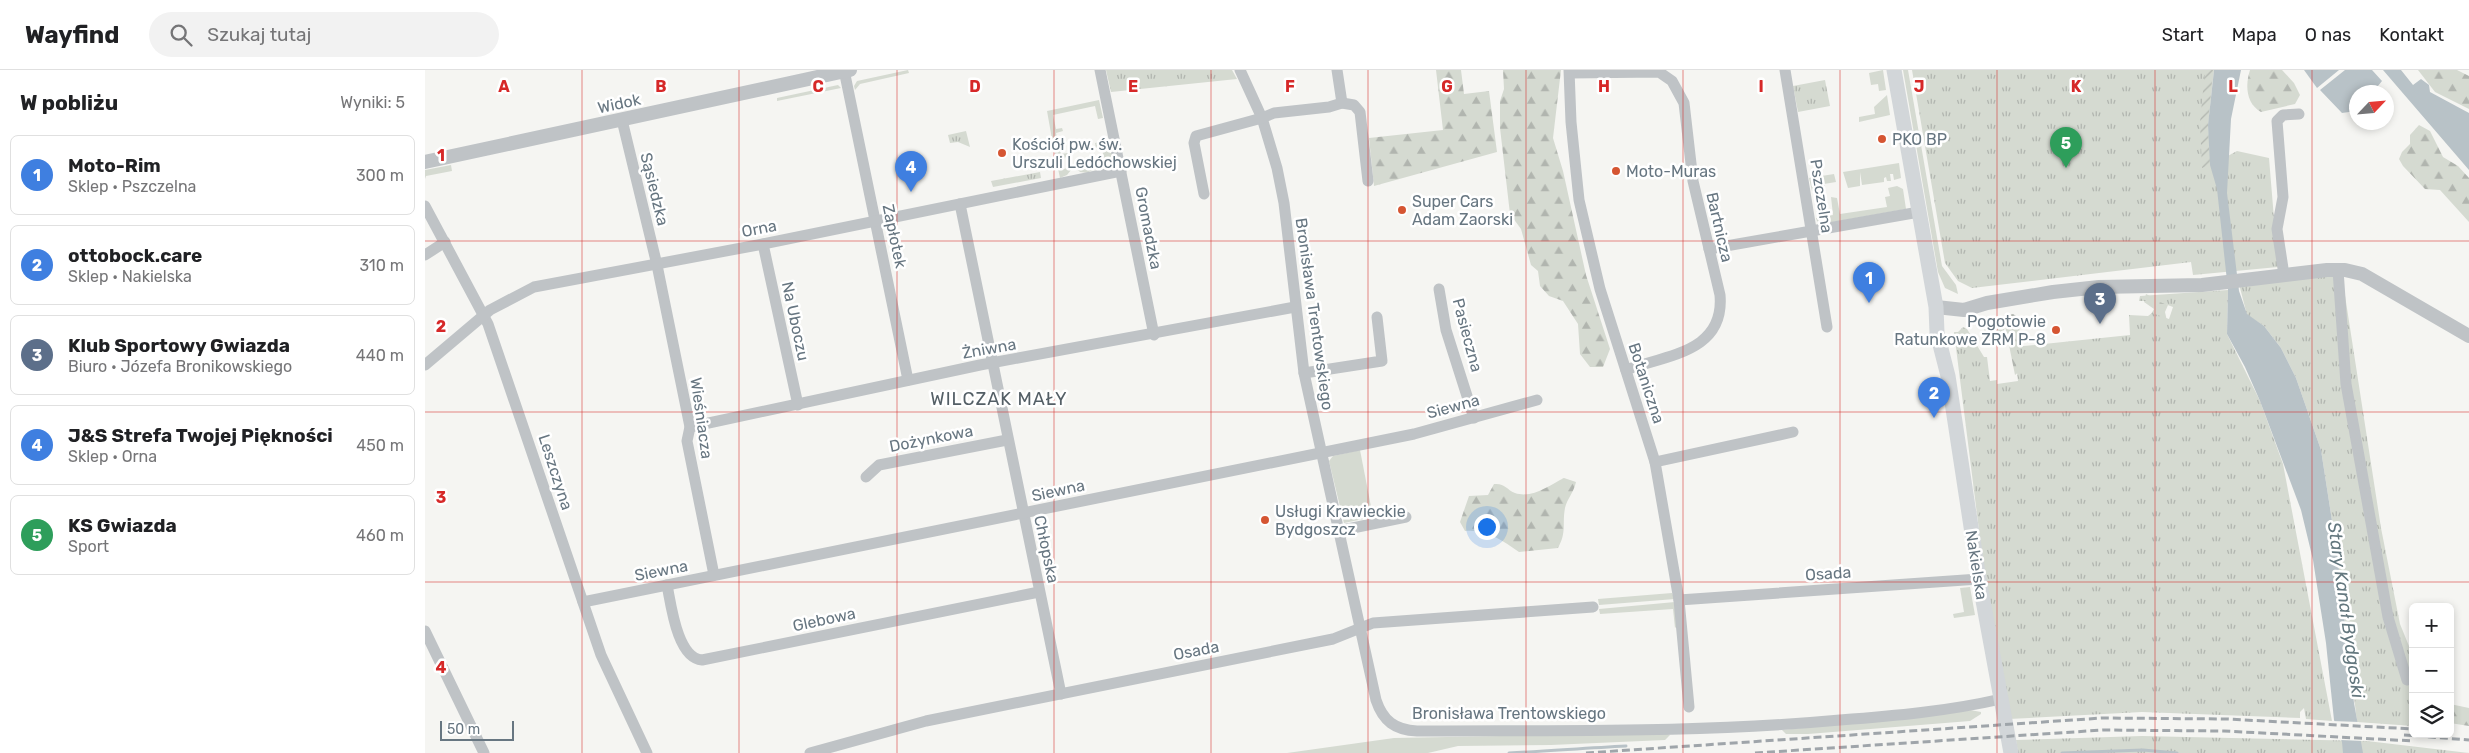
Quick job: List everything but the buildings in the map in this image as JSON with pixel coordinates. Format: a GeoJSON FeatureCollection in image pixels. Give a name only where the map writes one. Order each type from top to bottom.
{"type":"FeatureCollection","features":[{"type":"Feature","properties":{"kind":"main road","name":"Nakielska"},"geometry":{"type":"LineString","coordinates":[[1894,70],[1936,307],[1946,331],[1950,360],[1948,376],[1979,580],[2011,753]]}},
{"type":"Feature","properties":{"kind":"street","name":"Widok"},"geometry":{"type":"LineString","coordinates":[[425,162],[846,70]]}},
{"type":"Feature","properties":{"kind":"street","name":"Zapłotek"},"geometry":{"type":"LineString","coordinates":[[846,70],[907,380]]}},
{"type":"Feature","properties":{"kind":"street","name":"Gromadzka"},"geometry":{"type":"LineString","coordinates":[[1099,70],[1153,335]]}},
{"type":"Feature","properties":{"kind":"street","name":"Bronisława Trentowskiego"},"geometry":{"type":"LineString","coordinates":[[1240,70],[1262,118],[1283,198],[1304,373],[1379,708],[1392,726],[1407,731],[1741,728],[1940,711],[2001,699]]}},
{"type":"Feature","properties":{"kind":"street"},"geometry":{"type":"LineString","coordinates":[[1337,70],[1342,103]]}},
{"type":"Feature","properties":{"kind":"street","name":"Pszczelna"},"geometry":{"type":"LineString","coordinates":[[1785,70],[1827,327]]}},
{"type":"Feature","properties":{"kind":"street","name":"Bartnicza"},"geometry":{"type":"LineString","coordinates":[[1570,71],[1654,71],[1664,74],[1672,81],[1686,108],[1693,181],[1721,304],[1717,322],[1711,334],[1699,344],[1687,350],[1626,370]]}},
{"type":"Feature","properties":{"kind":"street","name":"Botaniczna"},"geometry":{"type":"LineString","coordinates":[[1570,71],[1571,122],[1579,200],[1600,289],[1655,462],[1679,600],[1689,707]]}},
{"type":"Feature","properties":{"kind":"street"},"geometry":{"type":"LineString","coordinates":[[1204,194],[1195,149],[1196,136],[1274,113],[1329,107],[1342,103],[1354,105],[1360,112],[1368,181]]}},
{"type":"Feature","properties":{"kind":"street"},"geometry":{"type":"LineString","coordinates":[[2284,274],[2277,229],[2283,197],[2277,121],[2283,115],[2299,114]]}},
{"type":"Feature","properties":{"kind":"street","name":"Sąsiedzka"},"geometry":{"type":"LineString","coordinates":[[622,120],[657,265]]}},
{"type":"Feature","properties":{"kind":"street","name":"Orna"},"geometry":{"type":"LineString","coordinates":[[425,365],[490,310],[534,288],[763,244],[1121,171]]}},
{"type":"Feature","properties":{"kind":"street","name":"Chłopska"},"geometry":{"type":"LineString","coordinates":[[959,204],[1061,694]]}},
{"type":"Feature","properties":{"kind":"street","name":"Leszczyna"},"geometry":{"type":"LineString","coordinates":[[425,206],[485,316],[502,360],[601,656],[647,753]]}},
{"type":"Feature","properties":{"kind":"street"},"geometry":{"type":"LineString","coordinates":[[1709,249],[1919,212]]}},
{"type":"Feature","properties":{"kind":"street"},"geometry":{"type":"LineString","coordinates":[[425,255],[445,242]]}},
{"type":"Feature","properties":{"kind":"street","name":"Na Uboczu"},"geometry":{"type":"LineString","coordinates":[[763,244],[798,405]]}},
{"type":"Feature","properties":{"kind":"street","name":"Wieśniacza"},"geometry":{"type":"LineString","coordinates":[[657,265],[690,427],[687,440],[714,575]]}},
{"type":"Feature","properties":{"kind":"street"},"geometry":{"type":"LineString","coordinates":[[2338,270],[2346,384],[2388,617],[2407,680]]}},
{"type":"Feature","properties":{"kind":"street"},"geometry":{"type":"LineString","coordinates":[[1936,307],[1964,310],[1987,303],[2053,292],[2099,287],[2220,283],[2284,274],[2338,270],[2362,274],[2469,336]]}},
{"type":"Feature","properties":{"kind":"street","name":"Pasieczna"},"geometry":{"type":"LineString","coordinates":[[1439,289],[1446,330],[1474,418]]}},
{"type":"Feature","properties":{"kind":"street","name":"Żniwna"},"geometry":{"type":"LineString","coordinates":[[690,427],[907,380],[1121,338],[1153,335],[1295,307]]}},
{"type":"Feature","properties":{"kind":"street"},"geometry":{"type":"LineString","coordinates":[[1304,373],[1382,361],[1377,317]]}},
{"type":"Feature","properties":{"kind":"street","name":"Siewna"},"geometry":{"type":"LineString","coordinates":[[583,602],[1414,434],[1537,400]]}},
{"type":"Feature","properties":{"kind":"street"},"geometry":{"type":"LineString","coordinates":[[1655,462],[1793,432]]}},
{"type":"Feature","properties":{"kind":"street","name":"Dożynkowa"},"geometry":{"type":"LineString","coordinates":[[866,477],[879,465],[1007,440]]}},
{"type":"Feature","properties":{"kind":"street"},"geometry":{"type":"LineString","coordinates":[[1338,531],[1406,516]]}},
{"type":"Feature","properties":{"kind":"street","name":"Osada"},"geometry":{"type":"LineString","coordinates":[[1679,600],[1979,580]]}},
{"type":"Feature","properties":{"kind":"street","name":"Glebowa"},"geometry":{"type":"LineString","coordinates":[[667,585],[675,624],[686,650],[692,658],[701,660],[1039,592]]}},
{"type":"Feature","properties":{"kind":"street","name":"Osada"},"geometry":{"type":"LineString","coordinates":[[810,753],[927,720],[1333,639],[1373,624],[1593,607]]}},
{"type":"Feature","properties":{"kind":"street"},"geometry":{"type":"LineString","coordinates":[[425,631],[484,753]]}},
{"type":"Feature","properties":{"kind":"green space"},"geometry":{"type":"Polygon","coordinates":[[[908,70],[909,73],[860,84],[855,90],[854,86],[857,81],[908,70]]]}},
{"type":"Feature","properties":{"kind":"green space"},"geometry":{"type":"Polygon","coordinates":[[[1106,70],[1232,70],[1237,79],[1111,92],[1106,70]]]}},
{"type":"Feature","properties":{"kind":"green space"},"geometry":{"type":"Polygon","coordinates":[[[1436,70],[1461,70],[1464,94],[1489,91],[1497,152],[1374,186],[1369,138],[1443,130],[1436,70]]]}},
{"type":"Feature","properties":{"kind":"green space"},"geometry":{"type":"Polygon","coordinates":[[[1503,70],[1561,70],[1553,138],[1563,171],[1586,275],[1610,349],[1603,367],[1590,367],[1580,354],[1578,324],[1563,301],[1549,296],[1540,286],[1538,271],[1531,265],[1521,229],[1510,214],[1500,128],[1500,101],[1504,89],[1503,70]]]}},
{"type":"Feature","properties":{"kind":"green space"},"geometry":{"type":"Polygon","coordinates":[[[1883,70],[1886,90],[1879,91],[1878,84],[1871,85],[1869,73],[1883,70]]]}},
{"type":"Feature","properties":{"kind":"green space"},"geometry":{"type":"Polygon","coordinates":[[[1903,70],[1908,70],[1942,266],[1956,285],[1958,294],[1945,288],[1938,272],[1903,70]]]}},
{"type":"Feature","properties":{"kind":"green space"},"geometry":{"type":"Polygon","coordinates":[[[1912,70],[2214,70],[2208,125],[2211,165],[2237,151],[2269,158],[2278,267],[2193,275],[2191,262],[1972,288],[1958,281],[1945,263],[1912,70]]]}},
{"type":"Feature","properties":{"kind":"green space"},"geometry":{"type":"Polygon","coordinates":[[[2205,70],[2213,70],[2208,125],[2210,165],[2202,168],[2200,123],[2205,70]]]}},
{"type":"Feature","properties":{"kind":"green space"},"geometry":{"type":"Polygon","coordinates":[[[2250,70],[2282,70],[2294,83],[2300,95],[2295,104],[2261,112],[2256,109],[2252,104],[2247,88],[2250,70]]]}},
{"type":"Feature","properties":{"kind":"green space"},"geometry":{"type":"Polygon","coordinates":[[[2418,70],[2457,70],[2469,76],[2469,109],[2435,92],[2418,70]]]}},
{"type":"Feature","properties":{"kind":"green space"},"geometry":{"type":"Polygon","coordinates":[[[1825,80],[1830,106],[1798,112],[1793,86],[1825,80]]]}},
{"type":"Feature","properties":{"kind":"green space"},"geometry":{"type":"Polygon","coordinates":[[[838,85],[841,88],[777,101],[777,98],[838,85]]]}},
{"type":"Feature","properties":{"kind":"green space"},"geometry":{"type":"Polygon","coordinates":[[[1887,95],[1890,115],[1859,122],[1859,117],[1875,114],[1874,107],[1887,95]]]}},
{"type":"Feature","properties":{"kind":"green space"},"geometry":{"type":"Polygon","coordinates":[[[1099,100],[1103,118],[1098,119],[1095,106],[1053,115],[1056,129],[1062,128],[1063,131],[1056,133],[1057,138],[1052,139],[1047,111],[1099,100]]]}},
{"type":"Feature","properties":{"kind":"green space"},"geometry":{"type":"Polygon","coordinates":[[[2419,125],[2430,131],[2443,157],[2458,166],[2469,178],[2469,222],[2440,190],[2425,189],[2403,166],[2399,159],[2402,152],[2410,144],[2410,135],[2419,125]]]}},
{"type":"Feature","properties":{"kind":"green space"},"geometry":{"type":"Polygon","coordinates":[[[966,131],[970,147],[958,142],[950,143],[948,135],[966,131]]]}},
{"type":"Feature","properties":{"kind":"green space"},"geometry":{"type":"Polygon","coordinates":[[[1104,141],[1105,148],[1109,148],[1110,153],[1112,153],[1114,166],[1106,170],[1104,168],[1088,173],[1080,172],[1078,170],[1105,164],[1102,148],[1096,148],[1095,143],[1104,141]]]}},
{"type":"Feature","properties":{"kind":"green space"},"geometry":{"type":"Polygon","coordinates":[[[1059,144],[1061,154],[1068,153],[1068,157],[1062,158],[1064,169],[1070,167],[1071,170],[1067,175],[1060,178],[1053,145],[1059,144]]]}},
{"type":"Feature","properties":{"kind":"green space"},"geometry":{"type":"Polygon","coordinates":[[[1899,163],[1901,178],[1894,180],[1893,174],[1890,174],[1891,181],[1887,181],[1886,177],[1884,182],[1862,185],[1860,172],[1860,186],[1848,188],[1843,172],[1899,163]]]}},
{"type":"Feature","properties":{"kind":"green space"},"geometry":{"type":"Polygon","coordinates":[[[451,165],[452,171],[426,176],[425,179],[425,170],[451,165]]]}},
{"type":"Feature","properties":{"kind":"green space"},"geometry":{"type":"Polygon","coordinates":[[[1040,172],[1041,178],[993,187],[991,181],[1040,172]]]}},
{"type":"Feature","properties":{"kind":"green space"},"geometry":{"type":"Polygon","coordinates":[[[1834,174],[1836,182],[1824,184],[1826,191],[1815,193],[1812,191],[1809,178],[1834,174]]]}},
{"type":"Feature","properties":{"kind":"green space"},"geometry":{"type":"Polygon","coordinates":[[[1897,186],[1903,189],[1906,209],[1822,224],[1817,221],[1816,218],[1833,215],[1831,197],[1837,198],[1840,214],[1887,207],[1885,197],[1890,196],[1888,188],[1897,186]]]}},
{"type":"Feature","properties":{"kind":"green space"},"geometry":{"type":"Polygon","coordinates":[[[2333,270],[2344,289],[2381,528],[2400,624],[2409,646],[2409,726],[2357,722],[2337,553],[2321,450],[2296,378],[2281,348],[2264,326],[2247,315],[2238,280],[2333,270]]]}},
{"type":"Feature","properties":{"kind":"green space"},"geometry":{"type":"Polygon","coordinates":[[[2228,290],[2227,334],[2260,401],[2283,464],[2332,721],[2306,719],[2304,708],[2300,712],[2300,718],[2142,712],[2009,719],[1983,562],[1954,332],[1958,332],[1963,327],[1967,329],[1984,357],[1987,357],[1990,381],[1997,380],[1997,384],[2018,381],[2014,347],[2130,335],[2129,315],[2148,316],[2152,313],[2169,319],[2173,307],[2157,301],[2139,301],[2140,296],[2228,290]]]}},
{"type":"Feature","properties":{"kind":"green space"},"geometry":{"type":"Polygon","coordinates":[[[2146,294],[2168,305],[2165,312],[2167,321],[2150,316],[2154,309],[2144,302],[2146,294]]]}},
{"type":"Feature","properties":{"kind":"green space"},"geometry":{"type":"Polygon","coordinates":[[[2013,314],[2018,317],[2021,343],[2023,346],[2027,346],[2020,371],[2015,375],[2005,325],[2003,335],[1995,340],[1991,338],[1992,329],[1990,328],[1989,343],[1986,344],[1984,330],[1996,318],[2013,314]]]}},
{"type":"Feature","properties":{"kind":"green space"},"geometry":{"type":"Polygon","coordinates":[[[1360,450],[1373,517],[1344,523],[1329,461],[1333,456],[1360,450]]]}},
{"type":"Feature","properties":{"kind":"green space"},"geometry":{"type":"Polygon","coordinates":[[[1564,478],[1576,482],[1565,508],[1563,533],[1558,548],[1519,552],[1487,534],[1465,531],[1460,522],[1469,496],[1488,495],[1494,484],[1503,485],[1515,493],[1528,494],[1541,490],[1564,478]]]}},
{"type":"Feature","properties":{"kind":"green space"},"geometry":{"type":"Polygon","coordinates":[[[1970,587],[1975,615],[1954,618],[1953,614],[1964,612],[1960,588],[1970,587]]]}},
{"type":"Feature","properties":{"kind":"green space"},"geometry":{"type":"Polygon","coordinates":[[[1672,593],[1675,599],[1599,605],[1598,599],[1672,593]]]}},
{"type":"Feature","properties":{"kind":"green space"},"geometry":{"type":"Polygon","coordinates":[[[1675,602],[1677,626],[1675,628],[1673,609],[1600,614],[1599,609],[1675,602]]]}},
{"type":"Feature","properties":{"kind":"green space"},"geometry":{"type":"Polygon","coordinates":[[[2454,705],[2469,708],[2469,726],[2454,724],[2454,705]]]}},
{"type":"Feature","properties":{"kind":"green space"},"geometry":{"type":"Polygon","coordinates":[[[1970,710],[1981,712],[1981,714],[1970,721],[1808,734],[1786,734],[1782,730],[1970,710]]]}},
{"type":"Feature","properties":{"kind":"green space"},"geometry":{"type":"Polygon","coordinates":[[[1665,733],[1670,735],[1665,740],[1551,745],[1458,746],[1428,753],[1287,753],[1394,738],[1665,733]]]}},
{"type":"Feature","properties":{"kind":"green space"},"geometry":{"type":"Polygon","coordinates":[[[2142,736],[2367,741],[2469,753],[2018,753],[2016,740],[2142,736]]]}},
{"type":"Feature","properties":{"kind":"shaded area"},"geometry":{"type":"Polygon","coordinates":[[[2214,70],[2241,70],[2231,119],[2227,193],[2239,291],[2247,314],[2264,326],[2281,348],[2296,378],[2321,450],[2337,553],[2354,703],[2363,753],[2343,753],[2342,742],[2334,720],[2326,643],[2313,560],[2301,510],[2260,401],[2245,367],[2227,334],[2228,290],[2217,189],[2210,165],[2208,125],[2214,70]]]}},
{"type":"Feature","properties":{"kind":"shaded area"},"geometry":{"type":"Polygon","coordinates":[[[2304,70],[2339,70],[2317,88],[2304,70]]]}},
{"type":"Feature","properties":{"kind":"shaded area"},"geometry":{"type":"Polygon","coordinates":[[[2345,70],[2372,70],[2382,81],[2379,85],[2349,85],[2349,112],[2342,113],[2320,90],[2345,70]]]}},
{"type":"Feature","properties":{"kind":"shaded area"},"geometry":{"type":"Polygon","coordinates":[[[2383,70],[2401,70],[2413,85],[2421,79],[2429,85],[2430,92],[2469,113],[2469,170],[2383,70]]]}},
{"type":"Feature","properties":{"kind":"pier"},"geometry":{"type":"Polygon","coordinates":[[[2332,721],[2359,722],[2363,741],[2341,740],[2332,721]]]}},
{"type":"Feature","properties":{"kind":"waterway"},"geometry":{"type":"LineString","coordinates":[[1509,753],[1626,746]]}},
{"type":"Feature","properties":{"kind":"waterway"},"geometry":{"type":"LineString","coordinates":[[2062,753],[2143,750],[2177,753]]}},
{"type":"Feature","properties":{"kind":"railway"},"geometry":{"type":"LineString","coordinates":[[1586,753],[2102,718],[2227,719],[2409,729]]}},
{"type":"Feature","properties":{"kind":"railway"},"geometry":{"type":"LineString","coordinates":[[1755,753],[2103,730],[2224,731],[2414,741]]}},
{"type":"Feature","properties":{"kind":"railway"},"geometry":{"type":"LineString","coordinates":[[2404,735],[2469,740]]}},
{"type":"Feature","properties":{"kind":"place","name":"PKO BP"},"geometry":{"type":"Point","coordinates":[1882,139]}},
{"type":"Feature","properties":{"kind":"place","name":"Kościół pw. św. Urszuli Ledóchowskiej"},"geometry":{"type":"Point","coordinates":[1002,153]}},
{"type":"Feature","properties":{"kind":"place","name":"KS Gwiazda"},"geometry":{"type":"Point","coordinates":[2066,168]}},
{"type":"Feature","properties":{"kind":"place","name":"Moto-Muras"},"geometry":{"type":"Point","coordinates":[1616,171]}},
{"type":"Feature","properties":{"kind":"place","name":"J&S Strefa Twojej Piękności"},"geometry":{"type":"Point","coordinates":[911,192]}},
{"type":"Feature","properties":{"kind":"place","name":"Super Cars Adam Zaorski"},"geometry":{"type":"Point","coordinates":[1402,210]}},
{"type":"Feature","properties":{"kind":"place","name":"Moto-Rim"},"geometry":{"type":"Point","coordinates":[1869,303]}},
{"type":"Feature","properties":{"kind":"place","name":"Klub Sportowy Gwiazda"},"geometry":{"type":"Point","coordinates":[2100,324]}},
{"type":"Feature","properties":{"kind":"place","name":"Pogotowie Ratunkowe ZRM P-8"},"geometry":{"type":"Point","coordinates":[2056,330]}},
{"type":"Feature","properties":{"kind":"place","name":"ottobock.care"},"geometry":{"type":"Point","coordinates":[1934,418]}},
{"type":"Feature","properties":{"kind":"place","name":"Usługi Krawieckie Bydgoszcz"},"geometry":{"type":"Point","coordinates":[1265,520]}},
{"type":"Feature","properties":{"kind":"district","name":"WILCZAK MAŁY"},"geometry":{"type":"Point","coordinates":[999,399]}},
{"type":"Feature","properties":{"kind":"water label","name":"Stary Kanał Bydgoski"},"geometry":{"type":"Point","coordinates":[2346,610]}}]}
